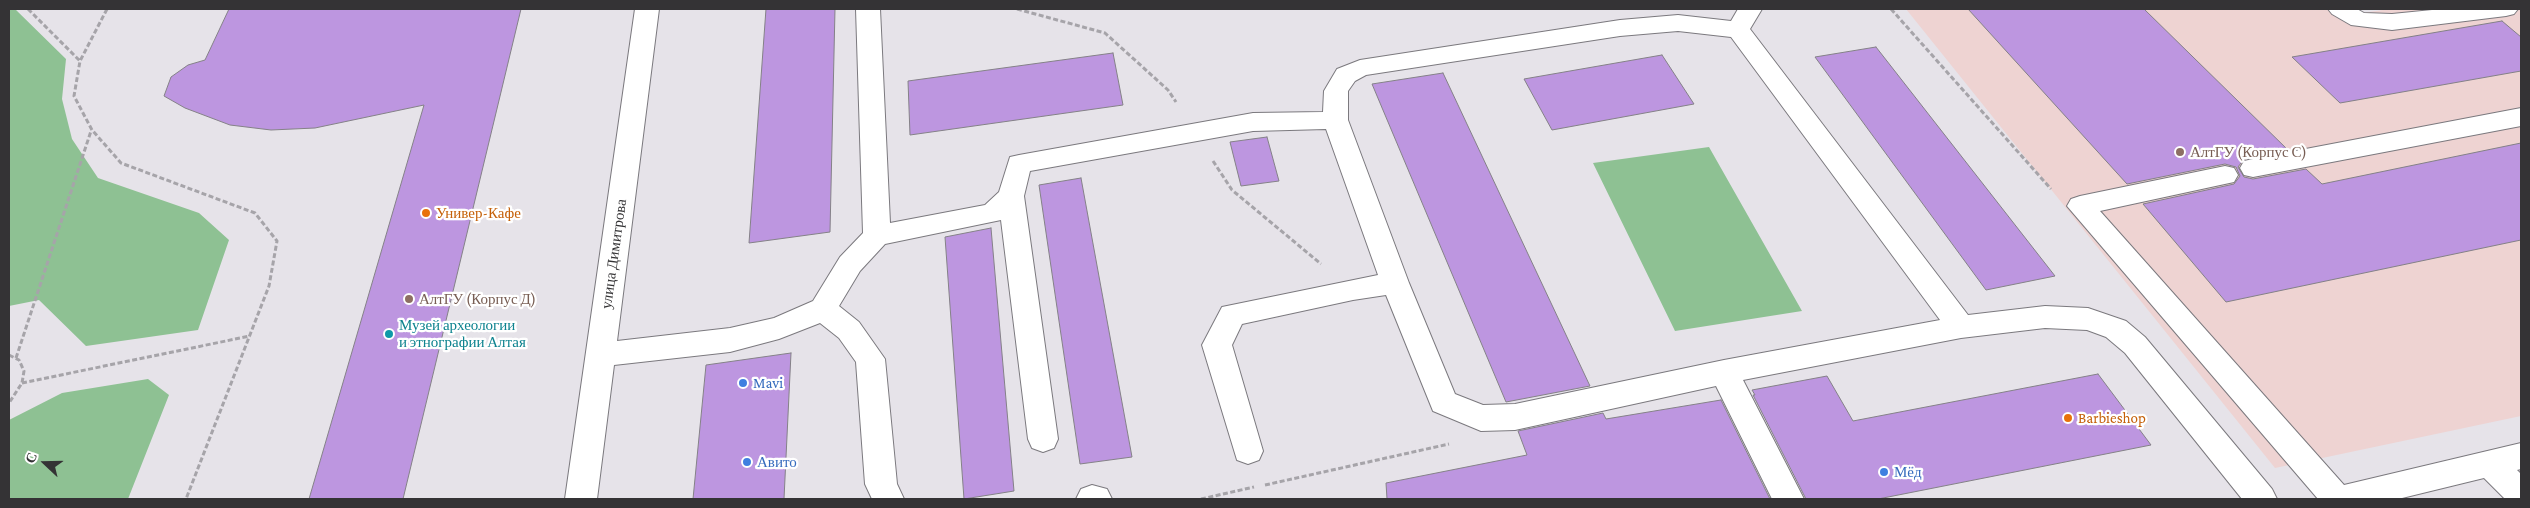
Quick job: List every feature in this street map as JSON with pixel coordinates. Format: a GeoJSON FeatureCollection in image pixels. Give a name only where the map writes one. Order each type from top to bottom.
{"type":"FeatureCollection","features":[{"type":"Feature","properties":{"kind":"street","name":"улица Димитрова"},"geometry":{"type":"LineString","coordinates":[[581,499],[647,9]]}},
{"type":"Feature","properties":{"kind":"street"},"geometry":{"type":"LineString","coordinates":[[868,9],[877,236]]}},
{"type":"Feature","properties":{"kind":"street"},"geometry":{"type":"LineString","coordinates":[[2340,9],[2359,20],[2392,22],[2506,9]]}},
{"type":"Feature","properties":{"kind":"street"},"geometry":{"type":"LineString","coordinates":[[1961,328],[1744,20],[1620,28],[1360,68],[1346,75],[1336,92],[1334,120],[1395,283],[1444,402],[1482,418],[1515,417],[1724,372],[1961,328],[2044,317],[2088,319],[2116,329],[2134,345],[2261,499]]}},
{"type":"Feature","properties":{"kind":"street"},"geometry":{"type":"LineString","coordinates":[[2253,168],[2521,117]]}},
{"type":"Feature","properties":{"kind":"street"},"geometry":{"type":"LineString","coordinates":[[1043,439],[1011,196],[1019,164],[1254,122],[1334,120]]}},
{"type":"Feature","properties":{"kind":"street"},"geometry":{"type":"LineString","coordinates":[[2225,175],[2080,206],[2336,499]]}},
{"type":"Feature","properties":{"kind":"street"},"geometry":{"type":"LineString","coordinates":[[600,355],[730,340],[779,328],[823,309],[850,264],[877,236],[994,213],[1011,196]]}},
{"type":"Feature","properties":{"kind":"street"},"geometry":{"type":"LineString","coordinates":[[1248,451],[1217,345],[1232,315],[1395,283]]}},
{"type":"Feature","properties":{"kind":"street"},"geometry":{"type":"LineString","coordinates":[[823,309],[849,330],[870,359],[881,484],[888,499]]}},
{"type":"Feature","properties":{"kind":"street"},"geometry":{"type":"LineString","coordinates":[[1724,372],[1788,499]]}},
{"type":"Feature","properties":{"kind":"street"},"geometry":{"type":"LineString","coordinates":[[2343,499],[2521,456]]}},
{"type":"Feature","properties":{"kind":"street"},"geometry":{"type":"LineString","coordinates":[[2490,463],[2521,496]]}},
{"type":"Feature","properties":{"kind":"path"},"geometry":{"type":"LineString","coordinates":[[28,9],[80,61]]}},
{"type":"Feature","properties":{"kind":"path"},"geometry":{"type":"LineString","coordinates":[[107,9],[80,61],[74,96],[92,130],[121,163],[255,213],[278,241],[269,286],[186,499]]}},
{"type":"Feature","properties":{"kind":"path"},"geometry":{"type":"LineString","coordinates":[[1017,9],[1105,33],[1168,90],[1232,190],[1353,290]]}},
{"type":"Feature","properties":{"kind":"path"},"geometry":{"type":"LineString","coordinates":[[16,358],[92,130]]}},
{"type":"Feature","properties":{"kind":"path"},"geometry":{"type":"LineString","coordinates":[[22,383],[250,336]]}},
{"type":"Feature","properties":{"kind":"path"},"geometry":{"type":"LineString","coordinates":[[9,355],[16,358],[24,371],[22,383],[9,403]]}},
{"type":"Feature","properties":{"kind":"path"},"geometry":{"type":"LineString","coordinates":[[1323,472],[1453,443]]}},
{"type":"Feature","properties":{"kind":"shaded area"},"geometry":{"type":"Polygon","coordinates":[[[1906,9],[2332,9],[2341,16],[2390,9],[2521,9],[2521,416],[2275,468],[1906,9]]]}},
{"type":"Feature","properties":{"kind":"green space"},"geometry":{"type":"Polygon","coordinates":[[[9,9],[15,9],[66,59],[62,99],[72,139],[98,178],[199,213],[229,240],[198,330],[86,346],[39,300],[9,306],[9,9]]]}},
{"type":"Feature","properties":{"kind":"green space"},"geometry":{"type":"Polygon","coordinates":[[[1709,147],[1802,311],[1675,331],[1593,163],[1709,147]]]}},
{"type":"Feature","properties":{"kind":"green space"},"geometry":{"type":"Polygon","coordinates":[[[148,379],[169,395],[128,499],[9,499],[9,420],[62,393],[148,379]]]}},
{"type":"Feature","properties":{"kind":"building"},"geometry":{"type":"Polygon","coordinates":[[[229,9],[521,9],[403,499],[309,499],[424,105],[315,128],[271,130],[230,125],[185,108],[164,96],[171,77],[188,65],[205,60],[229,9]]]}},
{"type":"Feature","properties":{"kind":"building"},"geometry":{"type":"Polygon","coordinates":[[[766,9],[835,9],[830,232],[749,243],[766,9]]]}},
{"type":"Feature","properties":{"kind":"building","name":"АлтГУ (Корпус С)"},"geometry":{"type":"Polygon","coordinates":[[[1968,9],[2144,9],[2288,150],[2244,159],[2238,167],[2244,177],[2253,179],[2306,169],[2322,184],[2521,143],[2521,240],[2226,302],[2143,204],[2234,184],[2240,176],[2236,167],[2225,164],[2127,184],[1968,9]]]}},
{"type":"Feature","properties":{"kind":"building"},"geometry":{"type":"Polygon","coordinates":[[[2502,21],[2521,37],[2521,71],[2340,103],[2292,57],[2502,21]]]}},
{"type":"Feature","properties":{"kind":"building"},"geometry":{"type":"Polygon","coordinates":[[[1876,47],[2055,276],[1986,290],[1815,57],[1876,47]]]}},
{"type":"Feature","properties":{"kind":"building"},"geometry":{"type":"Polygon","coordinates":[[[1113,53],[1123,105],[910,135],[908,81],[1113,53]]]}},
{"type":"Feature","properties":{"kind":"building"},"geometry":{"type":"Polygon","coordinates":[[[1662,55],[1694,104],[1552,130],[1524,79],[1662,55]]]}},
{"type":"Feature","properties":{"kind":"building"},"geometry":{"type":"Polygon","coordinates":[[[1443,73],[1590,386],[1506,402],[1372,84],[1443,73]]]}},
{"type":"Feature","properties":{"kind":"building"},"geometry":{"type":"Polygon","coordinates":[[[1267,137],[1279,181],[1241,186],[1230,142],[1267,137]]]}},
{"type":"Feature","properties":{"kind":"building"},"geometry":{"type":"Polygon","coordinates":[[[1081,178],[1132,457],[1080,464],[1039,185],[1081,178]]]}},
{"type":"Feature","properties":{"kind":"building"},"geometry":{"type":"Polygon","coordinates":[[[991,228],[1014,491],[964,499],[945,237],[991,228]]]}},
{"type":"Feature","properties":{"kind":"building"},"geometry":{"type":"Polygon","coordinates":[[[791,353],[784,499],[693,499],[706,365],[791,353]]]}},
{"type":"Feature","properties":{"kind":"building"},"geometry":{"type":"Polygon","coordinates":[[[2098,374],[2151,445],[1878,499],[1806,499],[1752,390],[1827,376],[1853,421],[2098,374]]]}},
{"type":"Feature","properties":{"kind":"building"},"geometry":{"type":"Polygon","coordinates":[[[1721,400],[1770,499],[1387,499],[1386,483],[1527,455],[1518,431],[1603,413],[1606,419],[1721,400]]]}},
{"type":"Feature","properties":{"kind":"place","name":"АлтГУ (Корпус С)"},"geometry":{"type":"Point","coordinates":[2180,152]}},
{"type":"Feature","properties":{"kind":"place","name":"Универ-Кафе"},"geometry":{"type":"Point","coordinates":[426,213]}},
{"type":"Feature","properties":{"kind":"place","name":"АлтГУ (Корпус Д)"},"geometry":{"type":"Point","coordinates":[409,299]}},
{"type":"Feature","properties":{"kind":"place","name":"Музей археологии и этнографии Алтая"},"geometry":{"type":"Point","coordinates":[389,334]}},
{"type":"Feature","properties":{"kind":"place","name":"Mavi"},"geometry":{"type":"Point","coordinates":[743,383]}},
{"type":"Feature","properties":{"kind":"place","name":"Barbieshop"},"geometry":{"type":"Point","coordinates":[2068,418]}},
{"type":"Feature","properties":{"kind":"place","name":"Авито"},"geometry":{"type":"Point","coordinates":[747,462]}},
{"type":"Feature","properties":{"kind":"place","name":"Мёд"},"geometry":{"type":"Point","coordinates":[1884,472]}}]}
